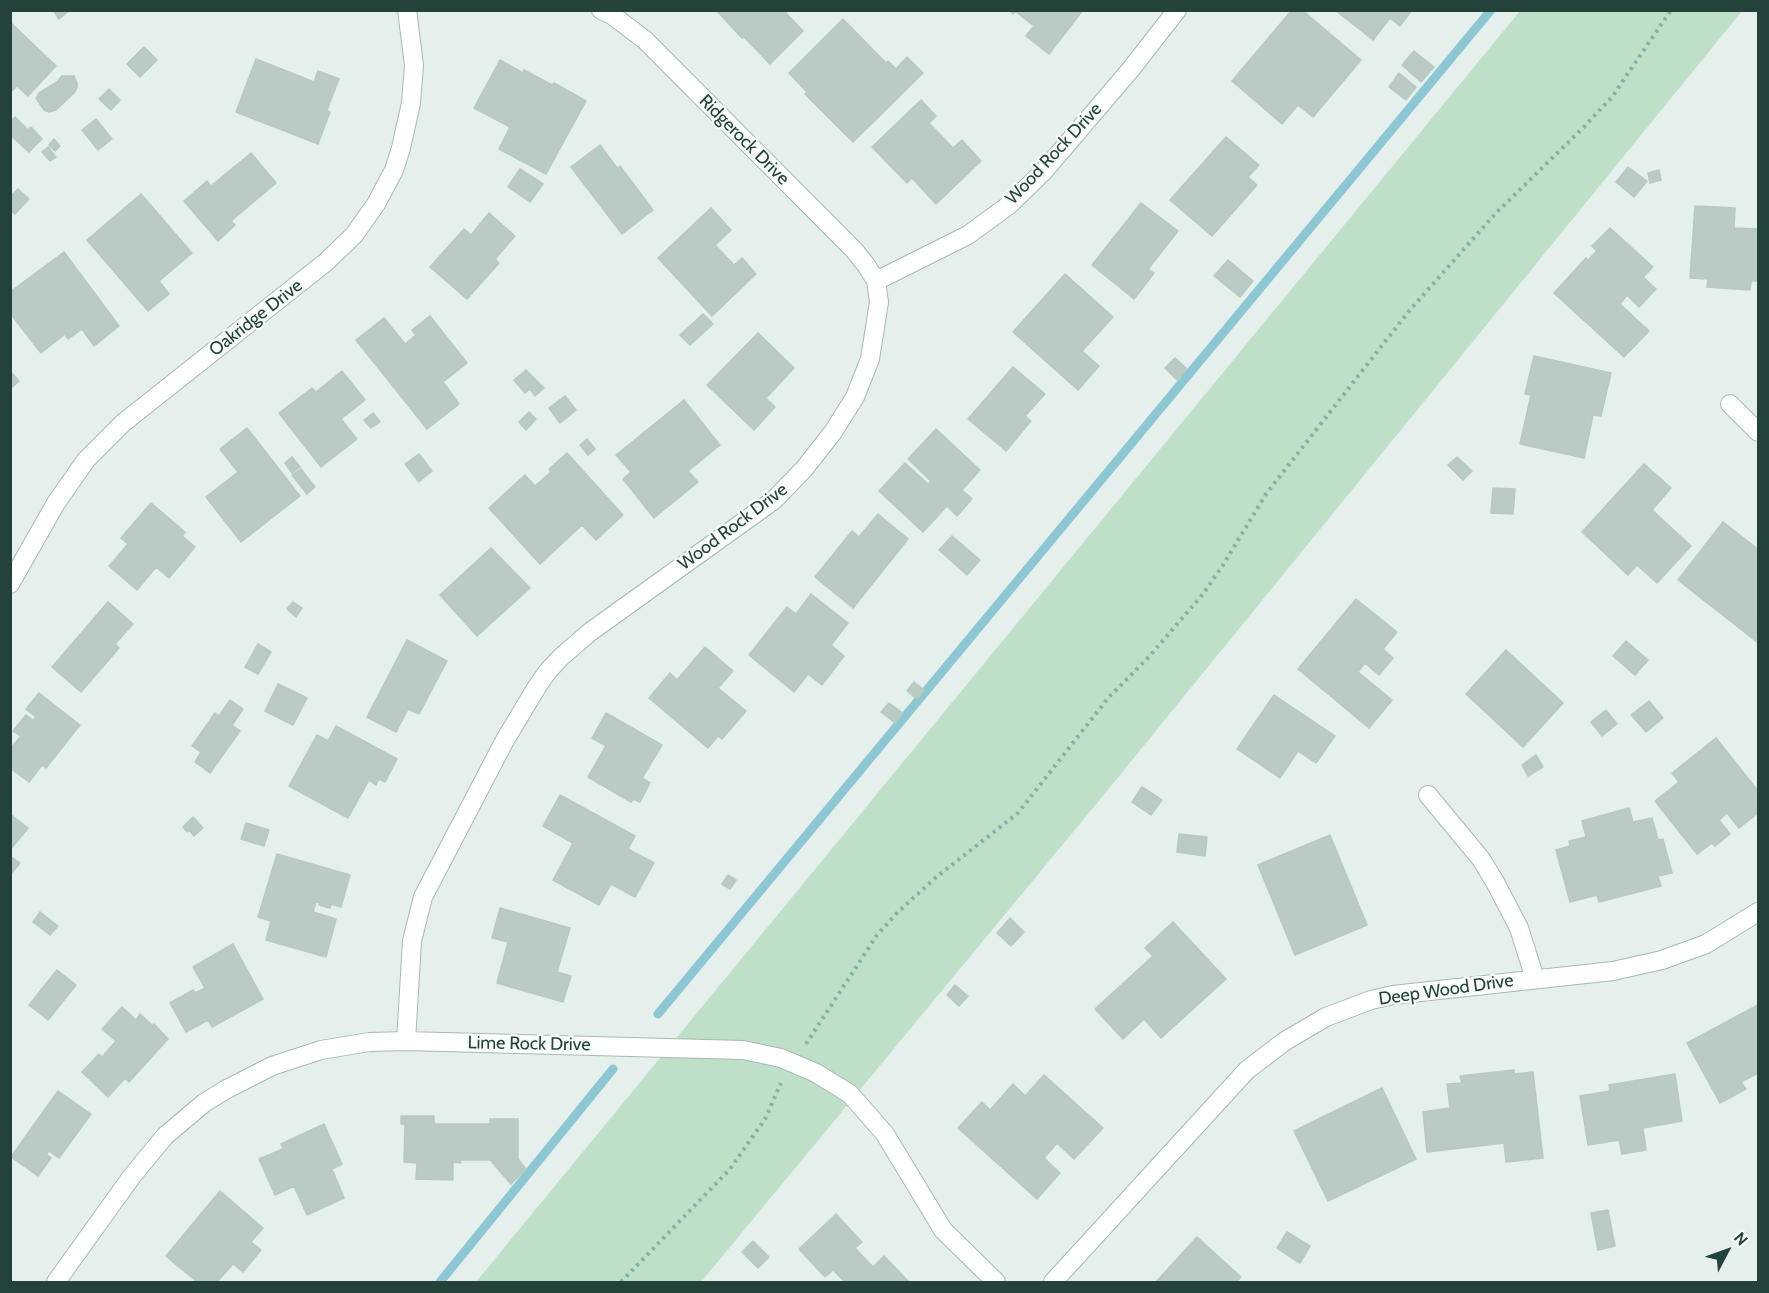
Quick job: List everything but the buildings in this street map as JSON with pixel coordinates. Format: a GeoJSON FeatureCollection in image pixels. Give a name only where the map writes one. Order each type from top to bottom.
{"type":"FeatureCollection","features":[{"type":"Feature","properties":{"kind":"street","name":"Oakridge Drive"},"geometry":{"type":"LineString","coordinates":[[10,584],[56,503],[86,460],[123,423],[326,262],[354,235],[376,204],[394,170],[411,103],[414,65],[407,10]]}},
{"type":"Feature","properties":{"kind":"street","name":"Ridgerock Drive"},"geometry":{"type":"LineString","coordinates":[[601,10],[612,15],[645,40],[854,250],[876,281]]}},
{"type":"Feature","properties":{"kind":"street","name":"Wood Rock Drive"},"geometry":{"type":"LineString","coordinates":[[406,1041],[412,940],[423,897],[505,740],[548,671],[590,632],[774,500],[804,470],[833,432],[855,397],[870,359],[879,302],[876,281],[968,235],[1009,206],[1044,171],[1131,69],[1177,10]]}},
{"type":"Feature","properties":{"kind":"street"},"geometry":{"type":"LineString","coordinates":[[1730,404],[1758,432]]}},
{"type":"Feature","properties":{"kind":"street"},"geometry":{"type":"LineString","coordinates":[[1428,795],[1481,859],[1495,882],[1519,928],[1535,979]]}},
{"type":"Feature","properties":{"kind":"street","name":"Deep Wood Drive"},"geometry":{"type":"LineString","coordinates":[[1053,1282],[1246,1070],[1285,1041],[1326,1017],[1371,1000],[1393,995],[1613,971],[1662,960],[1706,944],[1758,912]]}},
{"type":"Feature","properties":{"kind":"street","name":"Lime Rock Drive"},"geometry":{"type":"LineString","coordinates":[[56,1282],[132,1176],[165,1136],[204,1103],[272,1066],[321,1050],[369,1042],[406,1041],[743,1050],[781,1058],[816,1073],[850,1094],[885,1134],[943,1230],[996,1282]]}},
{"type":"Feature","properties":{"kind":"path"},"geometry":{"type":"LineString","coordinates":[[806,1044],[877,935],[934,879],[1018,813],[1108,697],[1147,659],[1203,594],[1266,494],[1409,311],[1496,213],[1612,97],[1671,10]]}},
{"type":"Feature","properties":{"kind":"path"},"geometry":{"type":"LineString","coordinates":[[621,1282],[730,1169],[765,1119],[783,1080]]}},
{"type":"Feature","properties":{"kind":"green space"},"geometry":{"type":"Polygon","coordinates":[[[1520,11],[1742,11],[1102,797],[701,1282],[476,1282],[1520,11]]]}},
{"type":"Feature","properties":{"kind":"waterway"},"geometry":{"type":"LineString","coordinates":[[658,1014],[1491,10]]}},
{"type":"Feature","properties":{"kind":"waterway"},"geometry":{"type":"LineString","coordinates":[[440,1282],[613,1069]]}}]}
